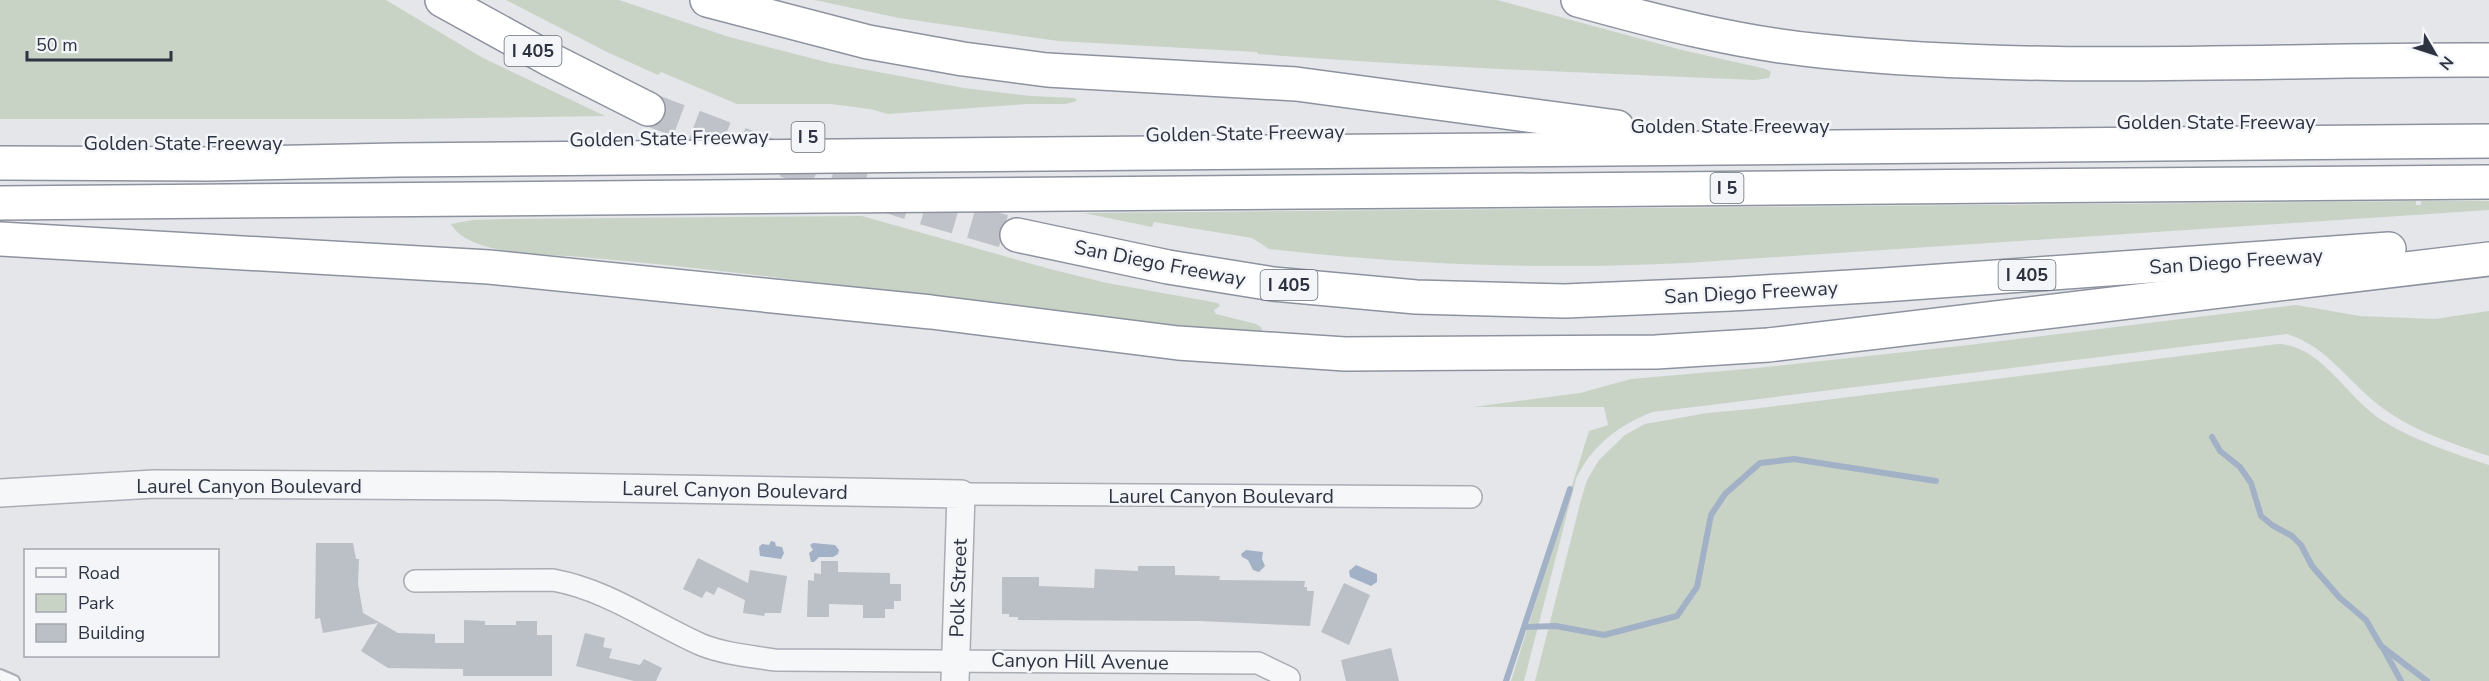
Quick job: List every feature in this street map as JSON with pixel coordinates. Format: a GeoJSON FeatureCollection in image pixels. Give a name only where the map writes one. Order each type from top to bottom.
{"type":"FeatureCollection","features":[{"type":"Feature","properties":{"kind":"highway","name":"I 405"},"geometry":{"type":"LineString","coordinates":[[442,0],[551,60],[638,103],[613,66],[486,0]]}},
{"type":"Feature","properties":{"kind":"highway"},"geometry":{"type":"LineString","coordinates":[[707,0],[868,42],[963,59],[1047,70],[1296,84],[1617,127]]}},
{"type":"Feature","properties":{"kind":"highway"},"geometry":{"type":"LineString","coordinates":[[1578,0],[1738,38],[1819,51],[1968,63],[2489,60]]}},
{"type":"Feature","properties":{"kind":"highway"},"geometry":{"type":"LineString","coordinates":[[1636,0],[1738,38]]}},
{"type":"Feature","properties":{"kind":"highway","name":"Golden State Freeway"},"geometry":{"type":"LineString","coordinates":[[0,144],[2489,120]]}},
{"type":"Feature","properties":{"kind":"highway"},"geometry":{"type":"LineString","coordinates":[[0,163],[210,164],[396,160],[508,161],[2489,141]]}},
{"type":"Feature","properties":{"kind":"highway"},"geometry":{"type":"LineString","coordinates":[[965,194],[1003,170],[2489,156]]}},
{"type":"Feature","properties":{"kind":"highway","name":"I 5"},"geometry":{"type":"LineString","coordinates":[[0,203],[2489,182]]}},
{"type":"Feature","properties":{"kind":"highway","name":"San Diego Freeway"},"geometry":{"type":"LineString","coordinates":[[1017,235],[1168,267],[1273,284],[1416,297],[1565,301],[1894,284],[2489,241]]}},
{"type":"Feature","properties":{"kind":"highway"},"geometry":{"type":"LineString","coordinates":[[0,238],[489,267],[932,312],[1178,343],[1346,354],[1656,352],[1768,345],[2489,259]]}},
{"type":"Feature","properties":{"kind":"street","name":"Laurel Canyon Boulevard"},"geometry":{"type":"LineString","coordinates":[[0,493],[154,484],[500,486],[961,495],[1471,498]]}},
{"type":"Feature","properties":{"kind":"street","name":"Polk Street"},"geometry":{"type":"LineString","coordinates":[[955,670],[961,495]]}},
{"type":"Feature","properties":{"kind":"street","name":"Canyon Hill Avenue"},"geometry":{"type":"LineString","coordinates":[[415,581],[553,580],[576,584],[601,593],[703,645],[732,654],[775,660],[955,670],[1258,663],[1289,678]]}},
{"type":"Feature","properties":{"kind":"lane"},"geometry":{"type":"LineString","coordinates":[[0,675],[14,681]]}},
{"type":"Feature","properties":{"kind":"green space"},"geometry":{"type":"Polygon","coordinates":[[[0,0],[386,0],[483,58],[605,116],[404,119],[0,119],[0,0]]]}},
{"type":"Feature","properties":{"kind":"green space"},"geometry":{"type":"Polygon","coordinates":[[[506,0],[619,0],[729,37],[830,63],[964,88],[1031,96],[1075,98],[1077,101],[1065,104],[1027,104],[888,114],[870,109],[831,104],[737,104],[661,72],[658,75],[607,52],[506,0]]]}},
{"type":"Feature","properties":{"kind":"green space"},"geometry":{"type":"Polygon","coordinates":[[[815,0],[1497,0],[1771,72],[1769,78],[1755,80],[1568,72],[1382,63],[1258,54],[1257,52],[1058,41],[899,18],[815,0]]]}},
{"type":"Feature","properties":{"kind":"green space"},"geometry":{"type":"Polygon","coordinates":[[[2416,201],[2416,205],[2421,205],[2421,201],[2489,201],[2489,210],[1686,263],[1580,266],[1477,265],[1374,259],[1269,249],[1252,238],[1154,222],[1152,227],[1084,213],[2416,201]]]}},
{"type":"Feature","properties":{"kind":"green space"},"geometry":{"type":"Polygon","coordinates":[[[862,216],[1107,283],[1218,303],[1220,306],[1214,310],[1216,314],[1256,324],[1262,328],[1258,333],[1132,321],[688,267],[531,254],[491,248],[474,242],[460,234],[451,224],[473,220],[509,219],[862,216]]]}},
{"type":"Feature","properties":{"kind":"green space"},"geometry":{"type":"Polygon","coordinates":[[[2296,305],[2360,316],[2435,319],[2489,311],[2489,456],[2435,436],[2396,417],[2372,399],[2327,357],[2302,340],[2287,334],[1653,412],[1618,430],[1598,446],[1582,467],[1576,479],[1524,681],[1511,681],[1589,431],[1608,425],[1604,407],[1473,407],[1580,393],[1631,379],[1960,346],[2296,305]]]}},
{"type":"Feature","properties":{"kind":"green space"},"geometry":{"type":"Polygon","coordinates":[[[2278,344],[2308,353],[2383,421],[2421,441],[2489,465],[2489,681],[1535,681],[1587,480],[1599,460],[1625,435],[1645,424],[1707,413],[2278,344]]]}},
{"type":"Feature","properties":{"kind":"water"},"geometry":{"type":"Polygon","coordinates":[[[771,541],[775,542],[776,546],[782,547],[784,553],[781,559],[760,556],[759,547],[762,544],[769,545],[771,541]]]}},
{"type":"Feature","properties":{"kind":"water"},"geometry":{"type":"Polygon","coordinates":[[[813,543],[835,545],[839,550],[838,554],[833,557],[819,557],[811,562],[809,553],[813,550],[810,545],[813,543]]]}},
{"type":"Feature","properties":{"kind":"water"},"geometry":{"type":"Polygon","coordinates":[[[1246,550],[1263,552],[1262,559],[1265,566],[1259,572],[1253,570],[1248,560],[1242,557],[1241,554],[1246,550]]]}},
{"type":"Feature","properties":{"kind":"water"},"geometry":{"type":"Polygon","coordinates":[[[1356,565],[1377,574],[1377,582],[1371,586],[1350,577],[1349,571],[1356,565]]]}},
{"type":"Feature","properties":{"kind":"building"},"geometry":{"type":"Polygon","coordinates":[[[316,543],[353,543],[356,559],[359,559],[358,584],[363,613],[398,633],[435,634],[435,643],[464,643],[464,620],[485,621],[485,625],[516,625],[516,621],[537,621],[537,635],[552,635],[552,676],[463,676],[463,669],[388,668],[361,651],[378,623],[323,633],[320,618],[315,619],[316,543]]]}},
{"type":"Feature","properties":{"kind":"building"},"geometry":{"type":"Polygon","coordinates":[[[698,558],[748,583],[750,570],[787,576],[781,613],[765,613],[764,616],[743,613],[745,600],[718,587],[714,595],[706,591],[702,598],[683,589],[698,558]]]}},
{"type":"Feature","properties":{"kind":"building"},"geometry":{"type":"Polygon","coordinates":[[[821,561],[838,561],[838,572],[890,573],[890,584],[901,584],[901,601],[894,601],[894,609],[885,609],[885,618],[863,618],[863,605],[829,604],[829,617],[807,617],[808,580],[814,581],[814,573],[821,574],[821,561]]]}},
{"type":"Feature","properties":{"kind":"building"},"geometry":{"type":"Polygon","coordinates":[[[1138,566],[1175,566],[1175,575],[1220,576],[1219,580],[1305,581],[1304,587],[1307,587],[1307,591],[1314,591],[1310,626],[1199,621],[1018,620],[1018,617],[1002,614],[1002,577],[1039,577],[1039,586],[1094,588],[1095,569],[1138,571],[1138,566]]]}},
{"type":"Feature","properties":{"kind":"building"},"geometry":{"type":"Polygon","coordinates":[[[1344,583],[1370,595],[1349,645],[1321,632],[1344,583]]]}},
{"type":"Feature","properties":{"kind":"building"},"geometry":{"type":"Polygon","coordinates":[[[585,633],[605,638],[603,647],[612,649],[609,658],[640,665],[644,659],[662,668],[656,681],[634,681],[576,666],[585,633]]]}},
{"type":"Feature","properties":{"kind":"building"},"geometry":{"type":"Polygon","coordinates":[[[1391,648],[1399,681],[1346,681],[1341,660],[1391,648]]]}},
{"type":"Feature","properties":{"kind":"waterway"},"geometry":{"type":"LineString","coordinates":[[2212,437],[2220,451],[2240,467],[2251,483],[2261,516],[2292,536],[2301,545],[2312,566],[2340,598],[2366,620],[2381,646],[2427,681]]}},
{"type":"Feature","properties":{"kind":"waterway"},"geometry":{"type":"LineString","coordinates":[[1525,627],[1556,626],[1604,635],[1677,616],[1697,587],[1711,515],[1725,494],[1760,463],[1794,459],[1936,481]]}},
{"type":"Feature","properties":{"kind":"waterway"},"geometry":{"type":"LineString","coordinates":[[1506,681],[1570,489]]}},
{"type":"Feature","properties":{"kind":"waterway"},"geometry":{"type":"LineString","coordinates":[[2384,650],[2401,681]]}},
{"type":"Feature","properties":{"kind":"tunnel"},"geometry":{"type":"LineString","coordinates":[[648,109],[821,174],[920,207],[1017,235]]}}]}
